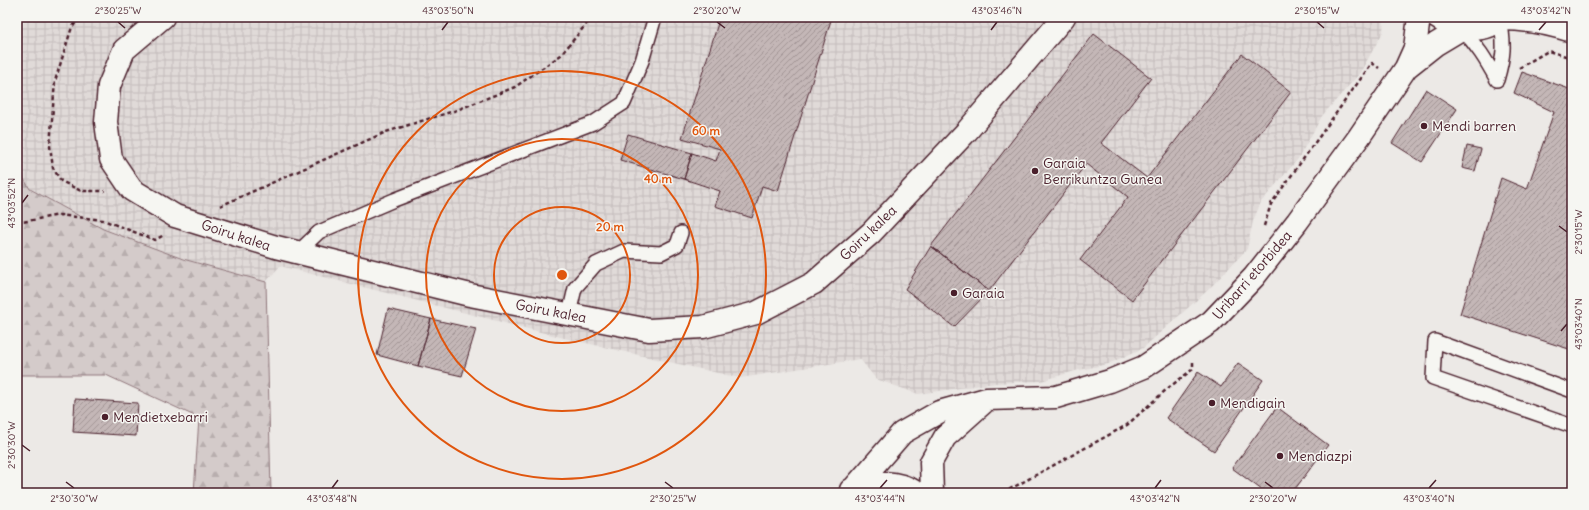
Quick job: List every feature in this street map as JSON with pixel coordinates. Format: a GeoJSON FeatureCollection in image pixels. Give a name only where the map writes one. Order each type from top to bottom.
{"type":"FeatureCollection","features":[{"type":"Feature","properties":{"kind":"street","name":"Goiru kalea"},"geometry":{"type":"LineString","coordinates":[[163,17],[124,50],[109,86],[106,122],[111,159],[132,190],[175,216],[276,248],[470,295],[649,330],[703,327],[756,313],[814,283],[871,233],[961,137],[1050,36],[1064,17]]}},
{"type":"Feature","properties":{"kind":"street"},"geometry":{"type":"LineString","coordinates":[[1401,75],[1415,48],[1419,17]]}},
{"type":"Feature","properties":{"kind":"street"},"geometry":{"type":"LineString","coordinates":[[1436,17],[1444,23],[1461,29],[1475,29],[1488,26],[1502,18],[1554,24],[1572,29]]}},
{"type":"Feature","properties":{"kind":"street"},"geometry":{"type":"LineString","coordinates":[[1557,17],[1572,29]]}},
{"type":"Feature","properties":{"kind":"street"},"geometry":{"type":"LineString","coordinates":[[1401,75],[1436,44],[1461,29]]}},
{"type":"Feature","properties":{"kind":"street","name":"Uribarri etorbidea"},"geometry":{"type":"LineString","coordinates":[[850,490],[902,433],[939,412],[986,399],[1056,398],[1110,381],[1144,367],[1211,322],[1254,277],[1360,137],[1401,75]]}},
{"type":"Feature","properties":{"kind":"street"},"geometry":{"type":"LineString","coordinates":[[932,493],[931,462],[945,437],[986,399]]}},
{"type":"Feature","properties":{"kind":"street"},"geometry":{"type":"LineString","coordinates":[[850,490],[878,483],[894,484],[911,489],[917,493]]}},
{"type":"Feature","properties":{"kind":"lane"},"geometry":{"type":"LineString","coordinates":[[297,253],[319,232],[394,200],[593,123],[612,111],[624,103],[642,61],[656,17]]}},
{"type":"Feature","properties":{"kind":"lane"},"geometry":{"type":"LineString","coordinates":[[1461,29],[1476,45],[1487,60],[1497,80],[1503,62],[1504,43],[1502,18]]}},
{"type":"Feature","properties":{"kind":"lane"},"geometry":{"type":"LineString","coordinates":[[569,314],[574,288],[596,264],[624,251],[661,253],[677,245],[681,233]]}},
{"type":"Feature","properties":{"kind":"lane"},"geometry":{"type":"LineString","coordinates":[[1572,390],[1435,341],[1433,378],[1572,426]]}},
{"type":"Feature","properties":{"kind":"path"},"geometry":{"type":"LineString","coordinates":[[79,17],[70,30],[55,80],[50,146],[53,168],[61,181],[81,191],[132,190]]}},
{"type":"Feature","properties":{"kind":"path"},"geometry":{"type":"LineString","coordinates":[[17,223],[59,215],[103,220],[155,240],[188,220],[386,132],[457,110],[515,87],[561,55],[592,17]]}},
{"type":"Feature","properties":{"kind":"path"},"geometry":{"type":"LineString","coordinates":[[1264,227],[1271,204],[1372,63],[1401,75]]}},
{"type":"Feature","properties":{"kind":"path"},"geometry":{"type":"LineString","coordinates":[[1003,493],[1127,425],[1167,389],[1193,369],[1194,333]]}},
{"type":"Feature","properties":{"kind":"shaded area","name":"Garaia Berrikuntza Gunea"},"geometry":{"type":"Polygon","coordinates":[[[20,17],[1384,17],[1383,32],[1360,73],[1322,116],[1298,159],[1261,202],[1253,221],[1247,249],[1208,290],[1143,348],[1108,364],[1075,371],[1041,381],[995,383],[918,394],[876,379],[860,359],[740,378],[564,338],[280,266],[266,282],[183,259],[103,229],[30,189],[17,168],[17,50],[24,18],[20,17]]]}},
{"type":"Feature","properties":{"kind":"green space"},"geometry":{"type":"Polygon","coordinates":[[[17,168],[30,189],[103,229],[183,259],[266,282],[271,493],[194,493],[199,418],[106,375],[17,375],[17,168]]]}},
{"type":"Feature","properties":{"kind":"building"},"geometry":{"type":"Polygon","coordinates":[[[720,17],[832,17],[778,191],[762,186],[752,218],[715,206],[720,191],[684,179],[692,153],[716,161],[720,149],[682,138],[720,17]]]}},
{"type":"Feature","properties":{"kind":"building","name":"Garaia Berrikuntza Gunea"},"geometry":{"type":"Polygon","coordinates":[[[1094,34],[1151,78],[1101,143],[1147,178],[1242,54],[1291,92],[1132,300],[1080,260],[1128,197],[1086,164],[989,291],[931,246],[1094,34]]]}},
{"type":"Feature","properties":{"kind":"building"},"geometry":{"type":"Polygon","coordinates":[[[1522,72],[1572,90],[1572,350],[1460,314],[1501,178],[1527,189],[1554,112],[1514,93],[1522,72]]]}},
{"type":"Feature","properties":{"kind":"building","name":"Mendi barren"},"geometry":{"type":"Polygon","coordinates":[[[1426,89],[1457,109],[1422,162],[1392,143],[1426,89]]]}},
{"type":"Feature","properties":{"kind":"building"},"geometry":{"type":"Polygon","coordinates":[[[628,134],[692,153],[684,179],[620,160],[628,134]]]}},
{"type":"Feature","properties":{"kind":"building"},"geometry":{"type":"Polygon","coordinates":[[[1467,146],[1481,149],[1475,171],[1462,168],[1467,146]]]}},
{"type":"Feature","properties":{"kind":"building"},"geometry":{"type":"Polygon","coordinates":[[[931,246],[989,291],[954,327],[905,289],[931,246]]]}},
{"type":"Feature","properties":{"kind":"building"},"geometry":{"type":"Polygon","coordinates":[[[388,309],[431,319],[418,366],[377,355],[388,309]]]}},
{"type":"Feature","properties":{"kind":"building"},"geometry":{"type":"Polygon","coordinates":[[[431,319],[476,329],[462,376],[418,366],[431,319]]]}},
{"type":"Feature","properties":{"kind":"building","name":"Mendigain"},"geometry":{"type":"Polygon","coordinates":[[[1238,363],[1263,380],[1214,451],[1166,418],[1198,372],[1221,387],[1238,363]]]}},
{"type":"Feature","properties":{"kind":"building","name":"Mendietxebarri"},"geometry":{"type":"Polygon","coordinates":[[[75,399],[138,403],[136,436],[73,432],[75,399]]]}},
{"type":"Feature","properties":{"kind":"building","name":"Mendiazpi"},"geometry":{"type":"Polygon","coordinates":[[[1277,407],[1328,445],[1292,493],[1266,493],[1232,468],[1277,407]]]}},
{"type":"Feature","properties":{"kind":"place","name":"Mendi barren"},"geometry":{"type":"Point","coordinates":[1424,126]}},
{"type":"Feature","properties":{"kind":"place","name":"Garaia Berrikuntza Gunea"},"geometry":{"type":"Point","coordinates":[1035,171]}},
{"type":"Feature","properties":{"kind":"place","name":"Garaia"},"geometry":{"type":"Point","coordinates":[954,293]}},
{"type":"Feature","properties":{"kind":"place","name":"Mendigain"},"geometry":{"type":"Point","coordinates":[1212,403]}},
{"type":"Feature","properties":{"kind":"place","name":"Mendietxebarri"},"geometry":{"type":"Point","coordinates":[105,417]}},
{"type":"Feature","properties":{"kind":"place","name":"Mendiazpi"},"geometry":{"type":"Point","coordinates":[1280,456]}}]}
